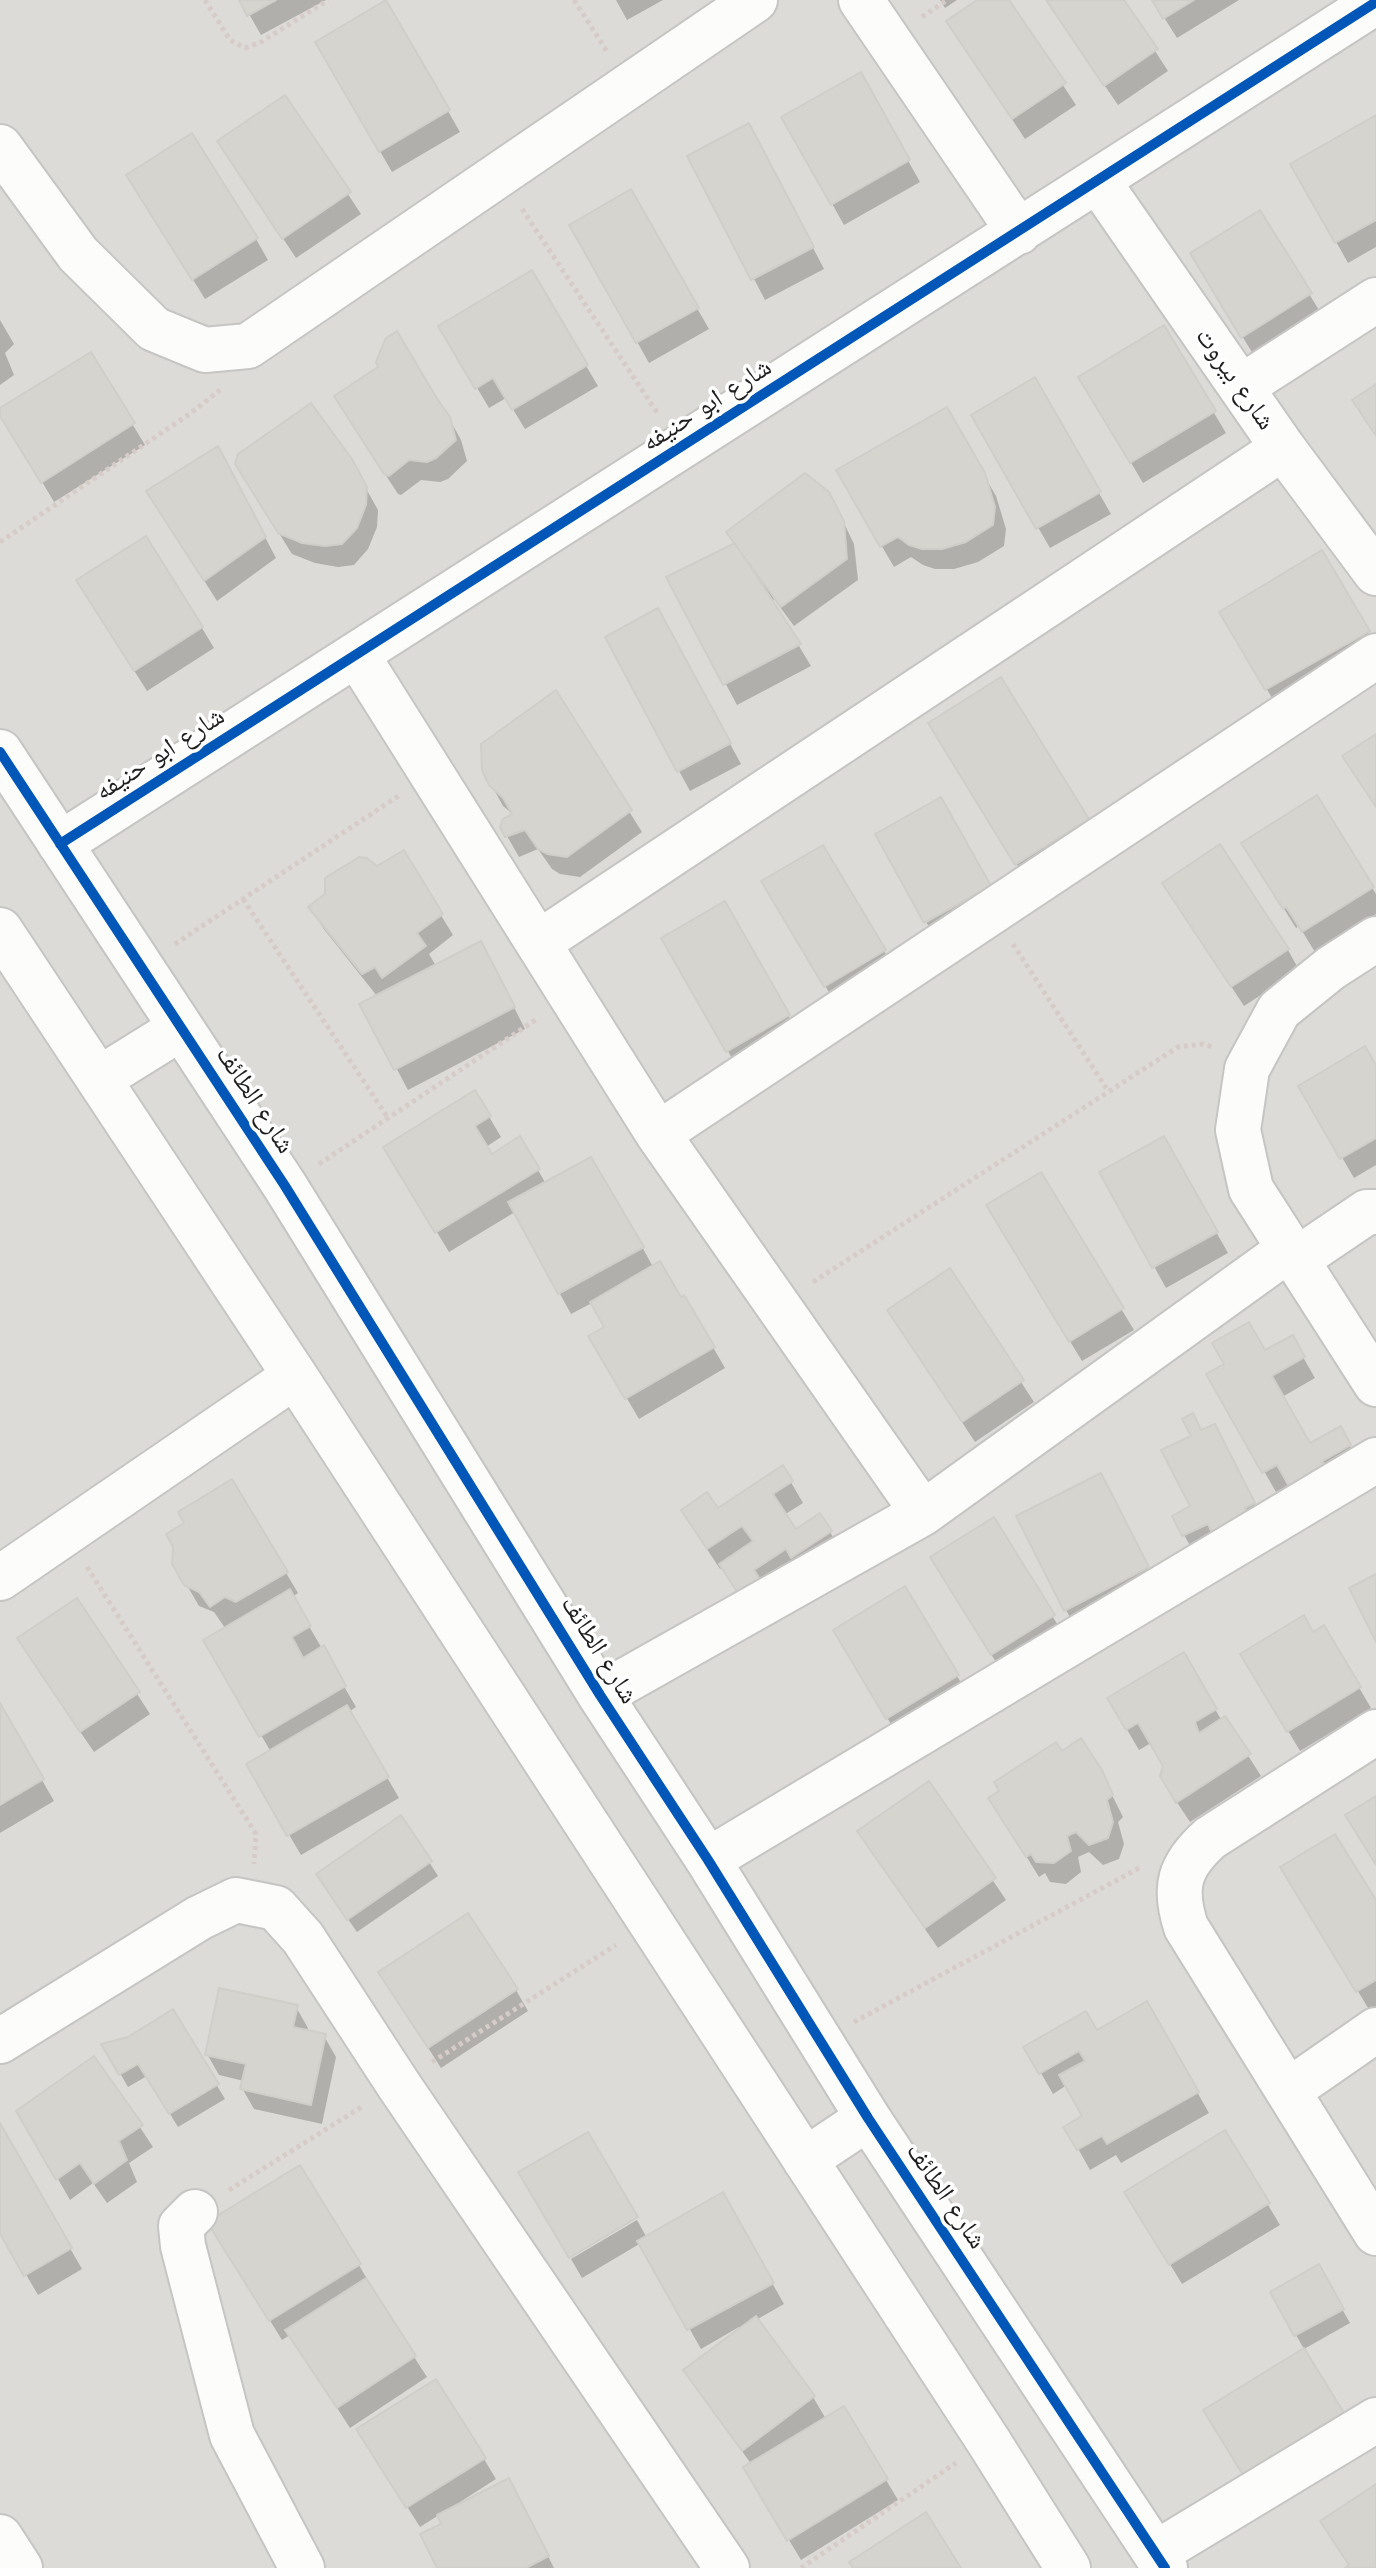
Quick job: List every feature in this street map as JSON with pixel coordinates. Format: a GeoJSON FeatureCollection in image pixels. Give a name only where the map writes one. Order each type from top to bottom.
{"type":"FeatureCollection","features":[{"type":"Feature","properties":{"kind":"street"},"geometry":{"type":"LineString","coordinates":[[0,147],[78,254],[154,329],[205,350],[248,346],[755,0]]}},
{"type":"Feature","properties":{"kind":"street"},"geometry":{"type":"LineString","coordinates":[[861,0],[1019,232]]}},
{"type":"Feature","properties":{"kind":"street","name":"شارع ابو حنيفه"},"geometry":{"type":"LineString","coordinates":[[60,844],[1376,2]]}},
{"type":"Feature","properties":{"kind":"street","name":"شارع بيروت"},"geometry":{"type":"LineString","coordinates":[[1098,181],[1283,448],[1376,573]]}},
{"type":"Feature","properties":{"kind":"street"},"geometry":{"type":"LineString","coordinates":[[1241,387],[1376,300]]}},
{"type":"Feature","properties":{"kind":"street"},"geometry":{"type":"LineString","coordinates":[[538,943],[1283,448]]}},
{"type":"Feature","properties":{"kind":"street"},"geometry":{"type":"LineString","coordinates":[[357,655],[658,1134],[923,1513]]}},
{"type":"Feature","properties":{"kind":"street"},"geometry":{"type":"LineString","coordinates":[[658,1134],[1376,656]]}},
{"type":"Feature","properties":{"kind":"street","name":"شارع الطائف"},"geometry":{"type":"LineString","coordinates":[[0,752],[285,1186],[600,1695],[708,1860],[868,2118],[1161,2561]]}},
{"type":"Feature","properties":{"kind":"street"},"geometry":{"type":"LineString","coordinates":[[2,938],[295,1376],[1068,2568]]}},
{"type":"Feature","properties":{"kind":"street"},"geometry":{"type":"LineString","coordinates":[[1376,939],[1331,968],[1279,1010],[1247,1069],[1238,1130],[1251,1189],[1376,1384]]}},
{"type":"Feature","properties":{"kind":"street"},"geometry":{"type":"LineString","coordinates":[[99,1079],[181,1028]]}},
{"type":"Feature","properties":{"kind":"street"},"geometry":{"type":"LineString","coordinates":[[600,1695],[923,1513],[1292,1255],[1367,1212],[1376,1212]]}},
{"type":"Feature","properties":{"kind":"street"},"geometry":{"type":"LineString","coordinates":[[0,1578],[295,1376]]}},
{"type":"Feature","properties":{"kind":"street"},"geometry":{"type":"LineString","coordinates":[[708,1860],[1376,1460]]}},
{"type":"Feature","properties":{"kind":"street"},"geometry":{"type":"LineString","coordinates":[[1376,1732],[1210,1838],[1191,1855],[1180,1878],[1178,1903],[1186,1927],[1376,2233]]}},
{"type":"Feature","properties":{"kind":"street"},"geometry":{"type":"LineString","coordinates":[[0,2041],[199,1918],[236,1900],[276,1908],[303,1938],[398,2084],[727,2568]]}},
{"type":"Feature","properties":{"kind":"street"},"geometry":{"type":"LineString","coordinates":[[1288,2091],[1376,2030]]}},
{"type":"Feature","properties":{"kind":"street"},"geometry":{"type":"LineString","coordinates":[[805,2160],[868,2118]]}},
{"type":"Feature","properties":{"kind":"street"},"geometry":{"type":"LineString","coordinates":[[195,2212],[181,2226],[183,2246],[232,2435],[302,2568]]}},
{"type":"Feature","properties":{"kind":"street"},"geometry":{"type":"LineString","coordinates":[[1161,2561],[1376,2420]]}},
{"type":"Feature","properties":{"kind":"street"},"geometry":{"type":"LineString","coordinates":[[0,2537],[20,2568]]}},
{"type":"Feature","properties":{"kind":"path"},"geometry":{"type":"LineString","coordinates":[[205,0],[230,40],[245,48],[261,42],[328,0]]}},
{"type":"Feature","properties":{"kind":"path"},"geometry":{"type":"LineString","coordinates":[[574,0],[629,86]]}},
{"type":"Feature","properties":{"kind":"path"},"geometry":{"type":"LineString","coordinates":[[499,175],[680,448]]}},
{"type":"Feature","properties":{"kind":"path"},"geometry":{"type":"LineString","coordinates":[[0,542],[191,413]]}},
{"type":"Feature","properties":{"kind":"path"},"geometry":{"type":"LineString","coordinates":[[141,967],[432,773]]}},
{"type":"Feature","properties":{"kind":"path"},"geometry":{"type":"LineString","coordinates":[[243,899],[388,1118]]}},
{"type":"Feature","properties":{"kind":"path"},"geometry":{"type":"LineString","coordinates":[[992,911],[1108,1091]]}},
{"type":"Feature","properties":{"kind":"path"},"geometry":{"type":"LineString","coordinates":[[285,1186],[572,996]]}},
{"type":"Feature","properties":{"kind":"path"},"geometry":{"type":"LineString","coordinates":[[778,1304],[1178,1047],[1203,1044],[1227,1052],[1247,1069]]}},
{"type":"Feature","properties":{"kind":"path"},"geometry":{"type":"LineString","coordinates":[[65,1533],[256,1834],[256,1857],[249,1881],[236,1900]]}},
{"type":"Feature","properties":{"kind":"path"},"geometry":{"type":"LineString","coordinates":[[821,2041],[1150,1862],[1169,1855],[1191,1855]]}},
{"type":"Feature","properties":{"kind":"path"},"geometry":{"type":"LineString","coordinates":[[801,2568],[989,2442]]}},
{"type":"Feature","properties":{"kind":"shaded area"},"geometry":{"type":"Polygon","coordinates":[[[0,0],[1376,0],[1376,2568],[0,2568],[0,0]]]}},
{"type":"Feature","properties":{"kind":"building"},"geometry":{"type":"Polygon","coordinates":[[[239,0],[276,0],[247,16],[239,0]]]}},
{"type":"Feature","properties":{"kind":"building"},"geometry":{"type":"Polygon","coordinates":[[[386,0],[450,110],[379,152],[315,42],[386,0]]]}},
{"type":"Feature","properties":{"kind":"building"},"geometry":{"type":"Polygon","coordinates":[[[977,0],[1009,0],[1066,83],[1012,119],[946,21],[977,0]]]}},
{"type":"Feature","properties":{"kind":"building"},"geometry":{"type":"Polygon","coordinates":[[[1046,0],[1124,0],[1158,49],[1104,86],[1046,0]]]}},
{"type":"Feature","properties":{"kind":"building"},"geometry":{"type":"Polygon","coordinates":[[[1152,0],[1194,0],[1163,19],[1152,0]]]}},
{"type":"Feature","properties":{"kind":"building"},"geometry":{"type":"Polygon","coordinates":[[[861,72],[910,160],[831,205],[781,117],[861,72]]]}},
{"type":"Feature","properties":{"kind":"building"},"geometry":{"type":"Polygon","coordinates":[[[285,95],[351,192],[282,239],[217,141],[285,95]]]}},
{"type":"Feature","properties":{"kind":"building"},"geometry":{"type":"Polygon","coordinates":[[[1376,115],[1376,220],[1335,243],[1290,164],[1376,115]]]}},
{"type":"Feature","properties":{"kind":"building"},"geometry":{"type":"Polygon","coordinates":[[[749,123],[814,247],[751,280],[687,156],[749,123]]]}},
{"type":"Feature","properties":{"kind":"building"},"geometry":{"type":"Polygon","coordinates":[[[192,133],[258,238],[192,280],[126,175],[192,133]]]}},
{"type":"Feature","properties":{"kind":"building"},"geometry":{"type":"Polygon","coordinates":[[[631,189],[699,308],[636,343],[569,225],[631,189]]]}},
{"type":"Feature","properties":{"kind":"building"},"geometry":{"type":"Polygon","coordinates":[[[1260,210],[1312,293],[1241,338],[1190,253],[1260,210]]]}},
{"type":"Feature","properties":{"kind":"building"},"geometry":{"type":"Polygon","coordinates":[[[532,270],[588,365],[512,410],[493,378],[475,389],[438,326],[532,270]]]}},
{"type":"Feature","properties":{"kind":"building"},"geometry":{"type":"Polygon","coordinates":[[[1164,325],[1216,411],[1130,463],[1078,377],[1164,325]]]}},
{"type":"Feature","properties":{"kind":"building"},"geometry":{"type":"Polygon","coordinates":[[[397,331],[450,417],[456,440],[436,458],[427,462],[409,460],[389,476],[384,474],[334,396],[378,367],[376,362],[386,338],[397,331]]]}},
{"type":"Feature","properties":{"kind":"building"},"geometry":{"type":"Polygon","coordinates":[[[91,352],[135,423],[41,483],[0,416],[0,408],[91,352]]]}},
{"type":"Feature","properties":{"kind":"building"},"geometry":{"type":"Polygon","coordinates":[[[1035,377],[1101,492],[1036,529],[971,415],[1035,377]]]}},
{"type":"Feature","properties":{"kind":"building"},"geometry":{"type":"Polygon","coordinates":[[[1376,384],[1376,436],[1352,400],[1376,384]]]}},
{"type":"Feature","properties":{"kind":"building"},"geometry":{"type":"Polygon","coordinates":[[[311,403],[352,459],[367,487],[366,505],[357,528],[342,544],[325,546],[302,543],[278,533],[235,464],[238,454],[311,403]]]}},
{"type":"Feature","properties":{"kind":"building"},"geometry":{"type":"Polygon","coordinates":[[[947,407],[985,473],[995,507],[993,525],[966,542],[942,549],[922,549],[898,537],[880,547],[836,470],[947,407]]]}},
{"type":"Feature","properties":{"kind":"building"},"geometry":{"type":"Polygon","coordinates":[[[218,446],[266,537],[204,581],[146,491],[218,446]]]}},
{"type":"Feature","properties":{"kind":"building"},"geometry":{"type":"Polygon","coordinates":[[[805,473],[829,492],[844,521],[847,559],[781,607],[726,532],[805,473]]]}},
{"type":"Feature","properties":{"kind":"building"},"geometry":{"type":"Polygon","coordinates":[[[146,536],[203,627],[134,671],[76,580],[146,536]]]}},
{"type":"Feature","properties":{"kind":"building"},"geometry":{"type":"Polygon","coordinates":[[[735,543],[801,644],[723,685],[666,577],[735,543]]]}},
{"type":"Feature","properties":{"kind":"building"},"geometry":{"type":"Polygon","coordinates":[[[1322,550],[1370,631],[1265,690],[1219,612],[1322,550]]]}},
{"type":"Feature","properties":{"kind":"building"},"geometry":{"type":"Polygon","coordinates":[[[658,608],[731,743],[677,772],[605,637],[658,608]]]}},
{"type":"Feature","properties":{"kind":"building"},"geometry":{"type":"Polygon","coordinates":[[[1001,677],[1089,819],[1015,865],[928,723],[1001,677]]]}},
{"type":"Feature","properties":{"kind":"building"},"geometry":{"type":"Polygon","coordinates":[[[556,690],[632,810],[567,857],[547,854],[538,849],[525,830],[505,837],[500,827],[503,819],[512,814],[503,798],[489,785],[482,770],[481,744],[556,690]]]}},
{"type":"Feature","properties":{"kind":"building"},"geometry":{"type":"Polygon","coordinates":[[[1376,734],[1376,807],[1342,756],[1376,734]]]}},
{"type":"Feature","properties":{"kind":"building"},"geometry":{"type":"Polygon","coordinates":[[[1317,795],[1374,887],[1302,932],[1286,907],[1283,909],[1241,843],[1317,795]]]}},
{"type":"Feature","properties":{"kind":"building"},"geometry":{"type":"Polygon","coordinates":[[[941,797],[991,886],[924,923],[875,834],[941,797]]]}},
{"type":"Feature","properties":{"kind":"building"},"geometry":{"type":"Polygon","coordinates":[[[1220,844],[1289,949],[1231,987],[1162,883],[1220,844]]]}},
{"type":"Feature","properties":{"kind":"building"},"geometry":{"type":"Polygon","coordinates":[[[823,845],[886,950],[824,987],[761,881],[823,845]]]}},
{"type":"Feature","properties":{"kind":"building"},"geometry":{"type":"Polygon","coordinates":[[[404,850],[443,914],[417,933],[426,946],[382,978],[375,967],[362,974],[308,907],[325,894],[325,878],[359,857],[367,858],[377,866],[404,850]]]}},
{"type":"Feature","properties":{"kind":"building"},"geometry":{"type":"Polygon","coordinates":[[[725,901],[790,1015],[726,1052],[661,938],[725,901]]]}},
{"type":"Feature","properties":{"kind":"building"},"geometry":{"type":"Polygon","coordinates":[[[481,941],[515,1007],[394,1070],[359,1004],[481,941]]]}},
{"type":"Feature","properties":{"kind":"building"},"geometry":{"type":"Polygon","coordinates":[[[1365,1046],[1376,1065],[1376,1138],[1340,1159],[1298,1086],[1365,1046]]]}},
{"type":"Feature","properties":{"kind":"building"},"geometry":{"type":"Polygon","coordinates":[[[475,1090],[491,1116],[475,1126],[492,1154],[520,1136],[540,1169],[435,1233],[383,1147],[475,1090]]]}},
{"type":"Feature","properties":{"kind":"building"},"geometry":{"type":"Polygon","coordinates":[[[1164,1136],[1218,1232],[1152,1268],[1099,1172],[1164,1136]]]}},
{"type":"Feature","properties":{"kind":"building"},"geometry":{"type":"Polygon","coordinates":[[[591,1157],[644,1247],[558,1294],[508,1202],[591,1157]]]}},
{"type":"Feature","properties":{"kind":"building"},"geometry":{"type":"Polygon","coordinates":[[[1041,1172],[1124,1308],[1069,1342],[986,1205],[1041,1172]]]}},
{"type":"Feature","properties":{"kind":"building"},"geometry":{"type":"Polygon","coordinates":[[[660,1261],[715,1347],[625,1399],[588,1336],[604,1327],[590,1302],[660,1261]]]}},
{"type":"Feature","properties":{"kind":"building"},"geometry":{"type":"Polygon","coordinates":[[[950,1268],[1024,1380],[962,1422],[887,1310],[950,1268]]]}},
{"type":"Feature","properties":{"kind":"building"},"geometry":{"type":"Polygon","coordinates":[[[1249,1322],[1265,1350],[1293,1335],[1305,1357],[1272,1376],[1310,1443],[1341,1426],[1351,1445],[1321,1462],[1330,1466],[1290,1488],[1277,1465],[1262,1473],[1206,1374],[1224,1364],[1212,1343],[1249,1322]]]}},
{"type":"Feature","properties":{"kind":"building"},"geometry":{"type":"Polygon","coordinates":[[[1193,1413],[1201,1430],[1215,1424],[1255,1503],[1245,1508],[1249,1515],[1212,1533],[1208,1524],[1182,1536],[1172,1516],[1190,1506],[1161,1450],[1191,1436],[1182,1419],[1193,1413]]]}},
{"type":"Feature","properties":{"kind":"building"},"geometry":{"type":"Polygon","coordinates":[[[783,1465],[793,1481],[773,1494],[796,1529],[820,1513],[832,1531],[791,1558],[786,1549],[754,1570],[763,1584],[741,1598],[719,1564],[753,1541],[742,1526],[707,1549],[681,1510],[707,1492],[718,1508],[783,1465]]]}},
{"type":"Feature","properties":{"kind":"building"},"geometry":{"type":"Polygon","coordinates":[[[1101,1473],[1149,1567],[1064,1611],[1016,1516],[1101,1473]]]}},
{"type":"Feature","properties":{"kind":"building"},"geometry":{"type":"Polygon","coordinates":[[[232,1479],[288,1572],[236,1602],[225,1597],[210,1607],[199,1592],[184,1585],[172,1564],[173,1547],[166,1534],[184,1523],[178,1512],[232,1479]]]}},
{"type":"Feature","properties":{"kind":"building"},"geometry":{"type":"Polygon","coordinates":[[[994,1517],[1055,1615],[991,1655],[930,1557],[994,1517]]]}},
{"type":"Feature","properties":{"kind":"building"},"geometry":{"type":"Polygon","coordinates":[[[1376,1574],[1376,1642],[1349,1588],[1376,1574]]]}},
{"type":"Feature","properties":{"kind":"building"},"geometry":{"type":"Polygon","coordinates":[[[905,1586],[959,1675],[886,1719],[833,1630],[905,1586]]]}},
{"type":"Feature","properties":{"kind":"building"},"geometry":{"type":"Polygon","coordinates":[[[290,1589],[311,1626],[292,1637],[303,1658],[324,1645],[346,1686],[259,1737],[203,1640],[290,1589]]]}},
{"type":"Feature","properties":{"kind":"building"},"geometry":{"type":"Polygon","coordinates":[[[77,1598],[140,1692],[80,1732],[17,1638],[77,1598]]]}},
{"type":"Feature","properties":{"kind":"building"},"geometry":{"type":"Polygon","coordinates":[[[1304,1615],[1313,1632],[1324,1625],[1361,1687],[1287,1732],[1240,1654],[1304,1615]]]}},
{"type":"Feature","properties":{"kind":"building"},"geometry":{"type":"Polygon","coordinates":[[[1184,1652],[1217,1709],[1195,1722],[1199,1733],[1225,1716],[1251,1754],[1176,1803],[1160,1776],[1163,1766],[1138,1723],[1126,1730],[1107,1698],[1184,1652]]]}},
{"type":"Feature","properties":{"kind":"building"},"geometry":{"type":"Polygon","coordinates":[[[0,1703],[44,1779],[0,1805],[0,1703]]]}},
{"type":"Feature","properties":{"kind":"building"},"geometry":{"type":"Polygon","coordinates":[[[347,1705],[389,1777],[287,1836],[246,1764],[347,1705]]]}},
{"type":"Feature","properties":{"kind":"building"},"geometry":{"type":"Polygon","coordinates":[[[1081,1738],[1102,1770],[1113,1795],[1107,1800],[1113,1822],[1108,1838],[1089,1845],[1076,1832],[1067,1836],[1071,1851],[1054,1863],[1036,1862],[1031,1854],[1026,1857],[988,1798],[999,1791],[994,1782],[1056,1742],[1062,1751],[1081,1738]]]}},
{"type":"Feature","properties":{"kind":"building"},"geometry":{"type":"Polygon","coordinates":[[[929,1781],[996,1878],[925,1928],[857,1831],[929,1781]]]}},
{"type":"Feature","properties":{"kind":"building"},"geometry":{"type":"Polygon","coordinates":[[[1376,1796],[1376,1865],[1345,1815],[1376,1796]]]}},
{"type":"Feature","properties":{"kind":"building"},"geometry":{"type":"Polygon","coordinates":[[[401,1815],[432,1861],[347,1920],[316,1874],[401,1815]]]}},
{"type":"Feature","properties":{"kind":"building"},"geometry":{"type":"Polygon","coordinates":[[[1335,1834],[1376,1900],[1376,1980],[1356,1992],[1280,1867],[1335,1834]]]}},
{"type":"Feature","properties":{"kind":"building"},"geometry":{"type":"Polygon","coordinates":[[[468,1913],[518,1989],[428,2048],[378,1972],[468,1913]]]}},
{"type":"Feature","properties":{"kind":"building"},"geometry":{"type":"Polygon","coordinates":[[[219,1988],[298,2005],[293,2027],[326,2034],[311,2105],[240,2089],[246,2064],[205,2055],[219,1988]]]}},
{"type":"Feature","properties":{"kind":"building"},"geometry":{"type":"Polygon","coordinates":[[[1147,2001],[1199,2092],[1107,2144],[1102,2136],[1077,2150],[1063,2127],[1082,2116],[1059,2075],[1085,2061],[1079,2051],[1039,2074],[1023,2047],[1086,2011],[1097,2030],[1147,2001]]]}},
{"type":"Feature","properties":{"kind":"building"},"geometry":{"type":"Polygon","coordinates":[[[173,2009],[219,2084],[169,2114],[138,2064],[119,2075],[101,2044],[128,2037],[173,2009]]]}},
{"type":"Feature","properties":{"kind":"building"},"geometry":{"type":"Polygon","coordinates":[[[94,2056],[143,2125],[119,2141],[127,2160],[94,2184],[80,2163],[56,2180],[16,2111],[94,2056]]]}},
{"type":"Feature","properties":{"kind":"building"},"geometry":{"type":"Polygon","coordinates":[[[0,2123],[72,2248],[24,2276],[0,2234],[0,2123]]]}},
{"type":"Feature","properties":{"kind":"building"},"geometry":{"type":"Polygon","coordinates":[[[1225,2130],[1270,2203],[1169,2265],[1124,2192],[1225,2130]]]}},
{"type":"Feature","properties":{"kind":"building"},"geometry":{"type":"Polygon","coordinates":[[[588,2132],[638,2217],[569,2258],[518,2172],[588,2132]]]}},
{"type":"Feature","properties":{"kind":"building"},"geometry":{"type":"Polygon","coordinates":[[[300,2165],[361,2264],[269,2321],[207,2222],[300,2165]]]}},
{"type":"Feature","properties":{"kind":"building"},"geometry":{"type":"Polygon","coordinates":[[[723,2192],[774,2283],[687,2330],[637,2241],[723,2192]]]}},
{"type":"Feature","properties":{"kind":"building"},"geometry":{"type":"Polygon","coordinates":[[[1319,2264],[1344,2309],[1294,2336],[1270,2292],[1319,2264]]]}},
{"type":"Feature","properties":{"kind":"building"},"geometry":{"type":"Polygon","coordinates":[[[366,2278],[416,2356],[337,2408],[285,2330],[366,2278]]]}},
{"type":"Feature","properties":{"kind":"building"},"geometry":{"type":"Polygon","coordinates":[[[756,2316],[815,2396],[742,2451],[683,2370],[756,2316]]]}},
{"type":"Feature","properties":{"kind":"building"},"geometry":{"type":"Polygon","coordinates":[[[1304,2348],[1349,2421],[1248,2483],[1203,2410],[1304,2348]]]}},
{"type":"Feature","properties":{"kind":"building"},"geometry":{"type":"Polygon","coordinates":[[[436,2379],[486,2458],[406,2508],[356,2429],[436,2379]]]}},
{"type":"Feature","properties":{"kind":"building"},"geometry":{"type":"Polygon","coordinates":[[[844,2406],[888,2479],[787,2541],[743,2467],[844,2406]]]}},
{"type":"Feature","properties":{"kind":"building"},"geometry":{"type":"Polygon","coordinates":[[[509,2478],[549,2556],[526,2568],[437,2568],[420,2534],[441,2524],[437,2515],[509,2478]]]}},
{"type":"Feature","properties":{"kind":"building"},"geometry":{"type":"Polygon","coordinates":[[[1376,2484],[1376,2568],[1345,2568],[1349,2565],[1320,2521],[1376,2484]]]}},
{"type":"Feature","properties":{"kind":"building"},"geometry":{"type":"Polygon","coordinates":[[[926,2512],[961,2568],[853,2568],[849,2562],[926,2512]]]}},
{"type":"Feature","properties":{"kind":"cycle path"},"geometry":{"type":"LineString","coordinates":[[60,844],[1376,2]]}},
{"type":"Feature","properties":{"kind":"cycle path"},"geometry":{"type":"LineString","coordinates":[[0,752],[285,1186],[600,1695],[708,1860],[868,2118],[1165,2568]]}}]}
